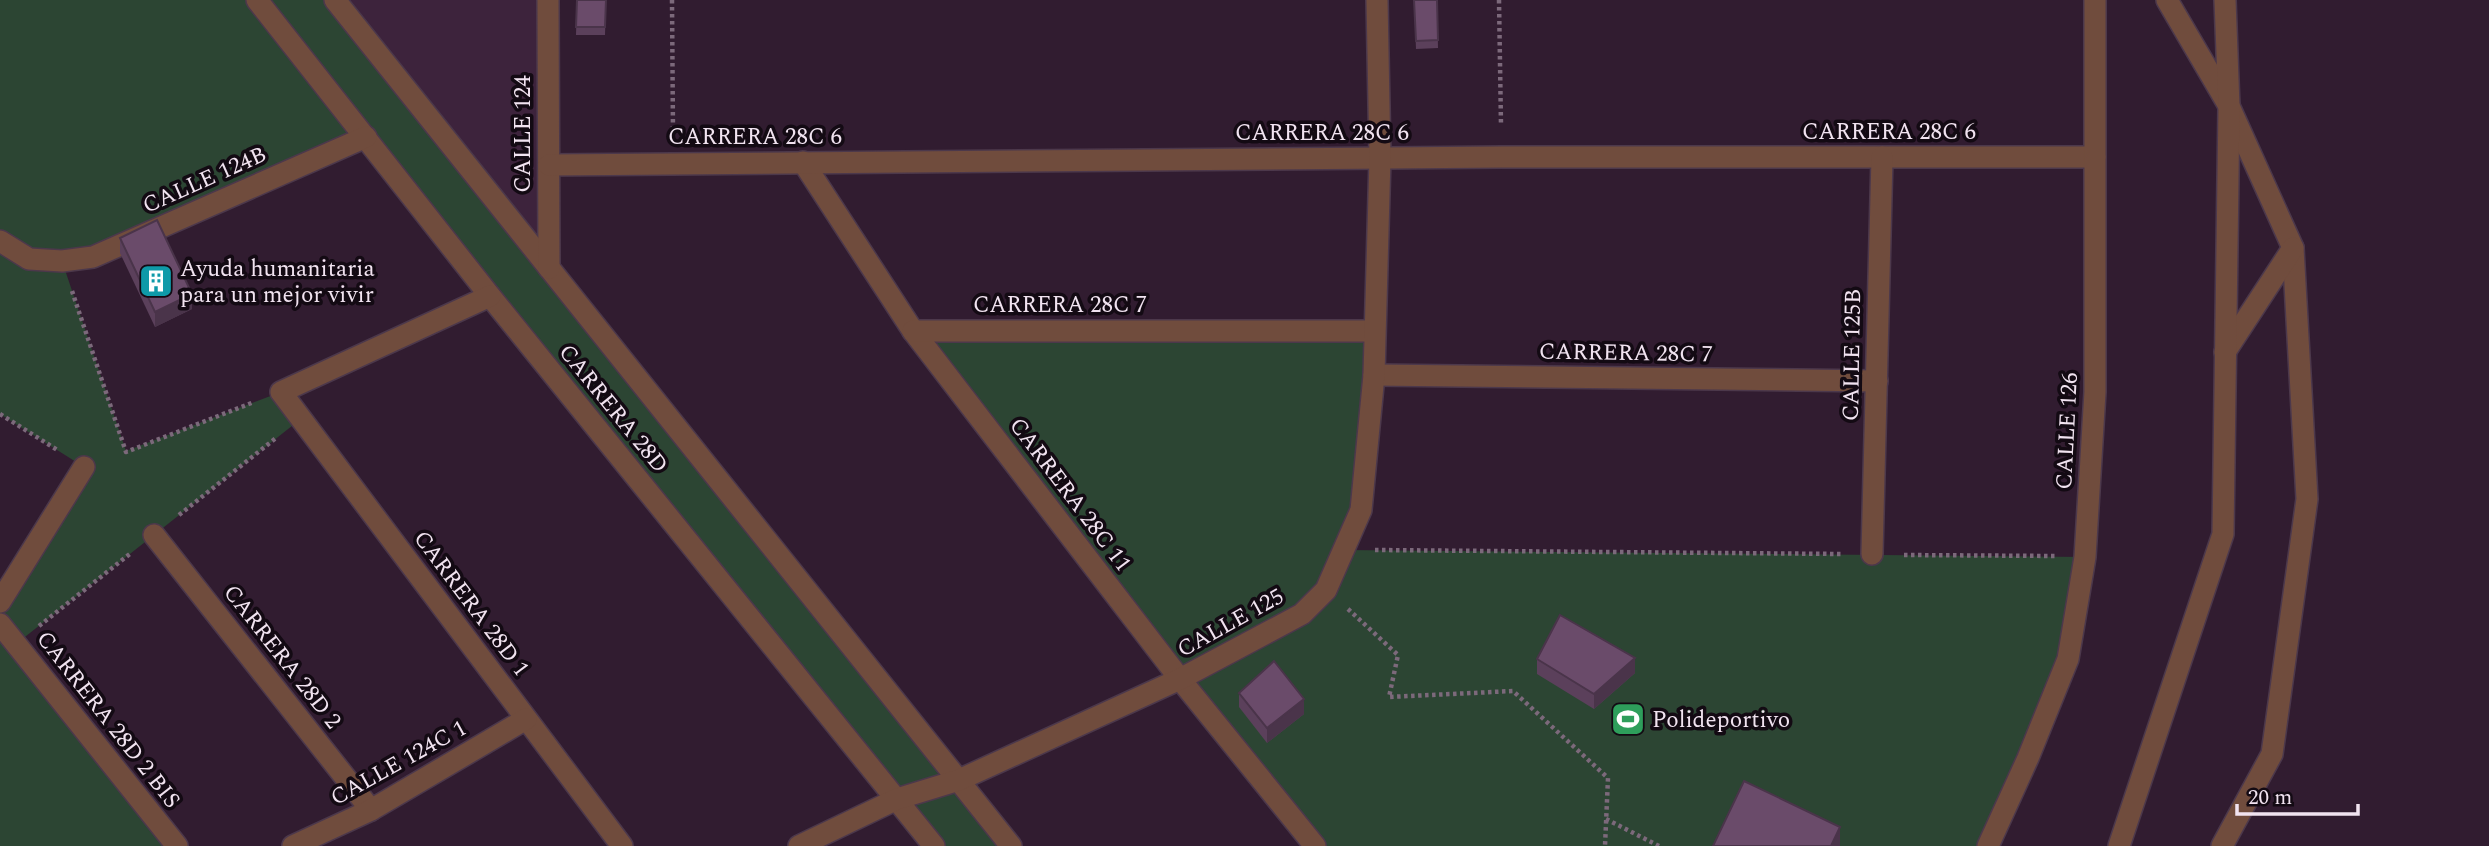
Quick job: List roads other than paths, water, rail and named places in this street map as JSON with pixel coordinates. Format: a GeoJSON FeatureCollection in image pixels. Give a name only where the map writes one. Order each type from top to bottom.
{"type":"FeatureCollection","features":[{"type":"Feature","properties":{"kind":"street","name":"CARRERA 28D"},"geometry":{"type":"LineString","coordinates":[[257,0],[490,296],[934,846]]}},
{"type":"Feature","properties":{"kind":"street","name":"CARRERA 28D"},"geometry":{"type":"LineString","coordinates":[[335,0],[1011,846]]}},
{"type":"Feature","properties":{"kind":"street","name":"CALLE 124"},"geometry":{"type":"LineString","coordinates":[[548,0],[549,268]]}},
{"type":"Feature","properties":{"kind":"street","name":"CALLE 125"},"geometry":{"type":"LineString","coordinates":[[799,846],[897,799],[959,780],[1180,679],[1302,614],[1326,590],[1361,510],[1374,375],[1380,158],[1377,0]]}},
{"type":"Feature","properties":{"kind":"street","name":"CALLE 126"},"geometry":{"type":"LineString","coordinates":[[1988,846],[2028,758],[2068,659],[2085,557],[2095,392],[2095,0]]}},
{"type":"Feature","properties":{"kind":"street"},"geometry":{"type":"LineString","coordinates":[[2167,0],[2229,106],[2293,248],[2307,499],[2272,754],[2222,846]]}},
{"type":"Feature","properties":{"kind":"street"},"geometry":{"type":"LineString","coordinates":[[2119,846],[2223,534],[2229,106],[2225,0]]}},
{"type":"Feature","properties":{"kind":"street","name":"CALLE 124B"},"geometry":{"type":"LineString","coordinates":[[0,241],[29,259],[62,261],[93,257],[366,137]]}},
{"type":"Feature","properties":{"kind":"street","name":"CARRERA 28C 6"},"geometry":{"type":"LineString","coordinates":[[549,165],[1502,157],[2095,157]]}},
{"type":"Feature","properties":{"kind":"street","name":"CALLE 125B"},"geometry":{"type":"LineString","coordinates":[[1872,554],[1882,157]]}},
{"type":"Feature","properties":{"kind":"street","name":"CARRERA 28C 11"},"geometry":{"type":"LineString","coordinates":[[803,162],[913,331],[1180,679],[1315,846]]}},
{"type":"Feature","properties":{"kind":"street"},"geometry":{"type":"LineString","coordinates":[[2225,352],[2293,248]]}},
{"type":"Feature","properties":{"kind":"street","name":"CARRERA 28D 1"},"geometry":{"type":"LineString","coordinates":[[490,296],[281,392],[622,846]]}},
{"type":"Feature","properties":{"kind":"street","name":"CARRERA 28C 7"},"geometry":{"type":"LineString","coordinates":[[913,331],[1374,331]]}},
{"type":"Feature","properties":{"kind":"street","name":"CARRERA 28C 7"},"geometry":{"type":"LineString","coordinates":[[1374,375],[1877,381]]}},
{"type":"Feature","properties":{"kind":"street"},"geometry":{"type":"LineString","coordinates":[[0,603],[84,467]]}},
{"type":"Feature","properties":{"kind":"street","name":"CARRERA 28D 2"},"geometry":{"type":"LineString","coordinates":[[154,535],[371,810]]}},
{"type":"Feature","properties":{"kind":"street","name":"CARRERA 28D 2 BIS"},"geometry":{"type":"LineString","coordinates":[[0,624],[177,846]]}},
{"type":"Feature","properties":{"kind":"street","name":"CALLE 124C 1"},"geometry":{"type":"LineString","coordinates":[[293,846],[371,810],[526,719]]}},
{"type":"Feature","properties":{"kind":"place","name":"Ayuda humanitaria para un mejor vivir"},"geometry":{"type":"Point","coordinates":[156,281]}},
{"type":"Feature","properties":{"kind":"place","name":"Polideportivo"},"geometry":{"type":"Point","coordinates":[1628,719]}}]}
